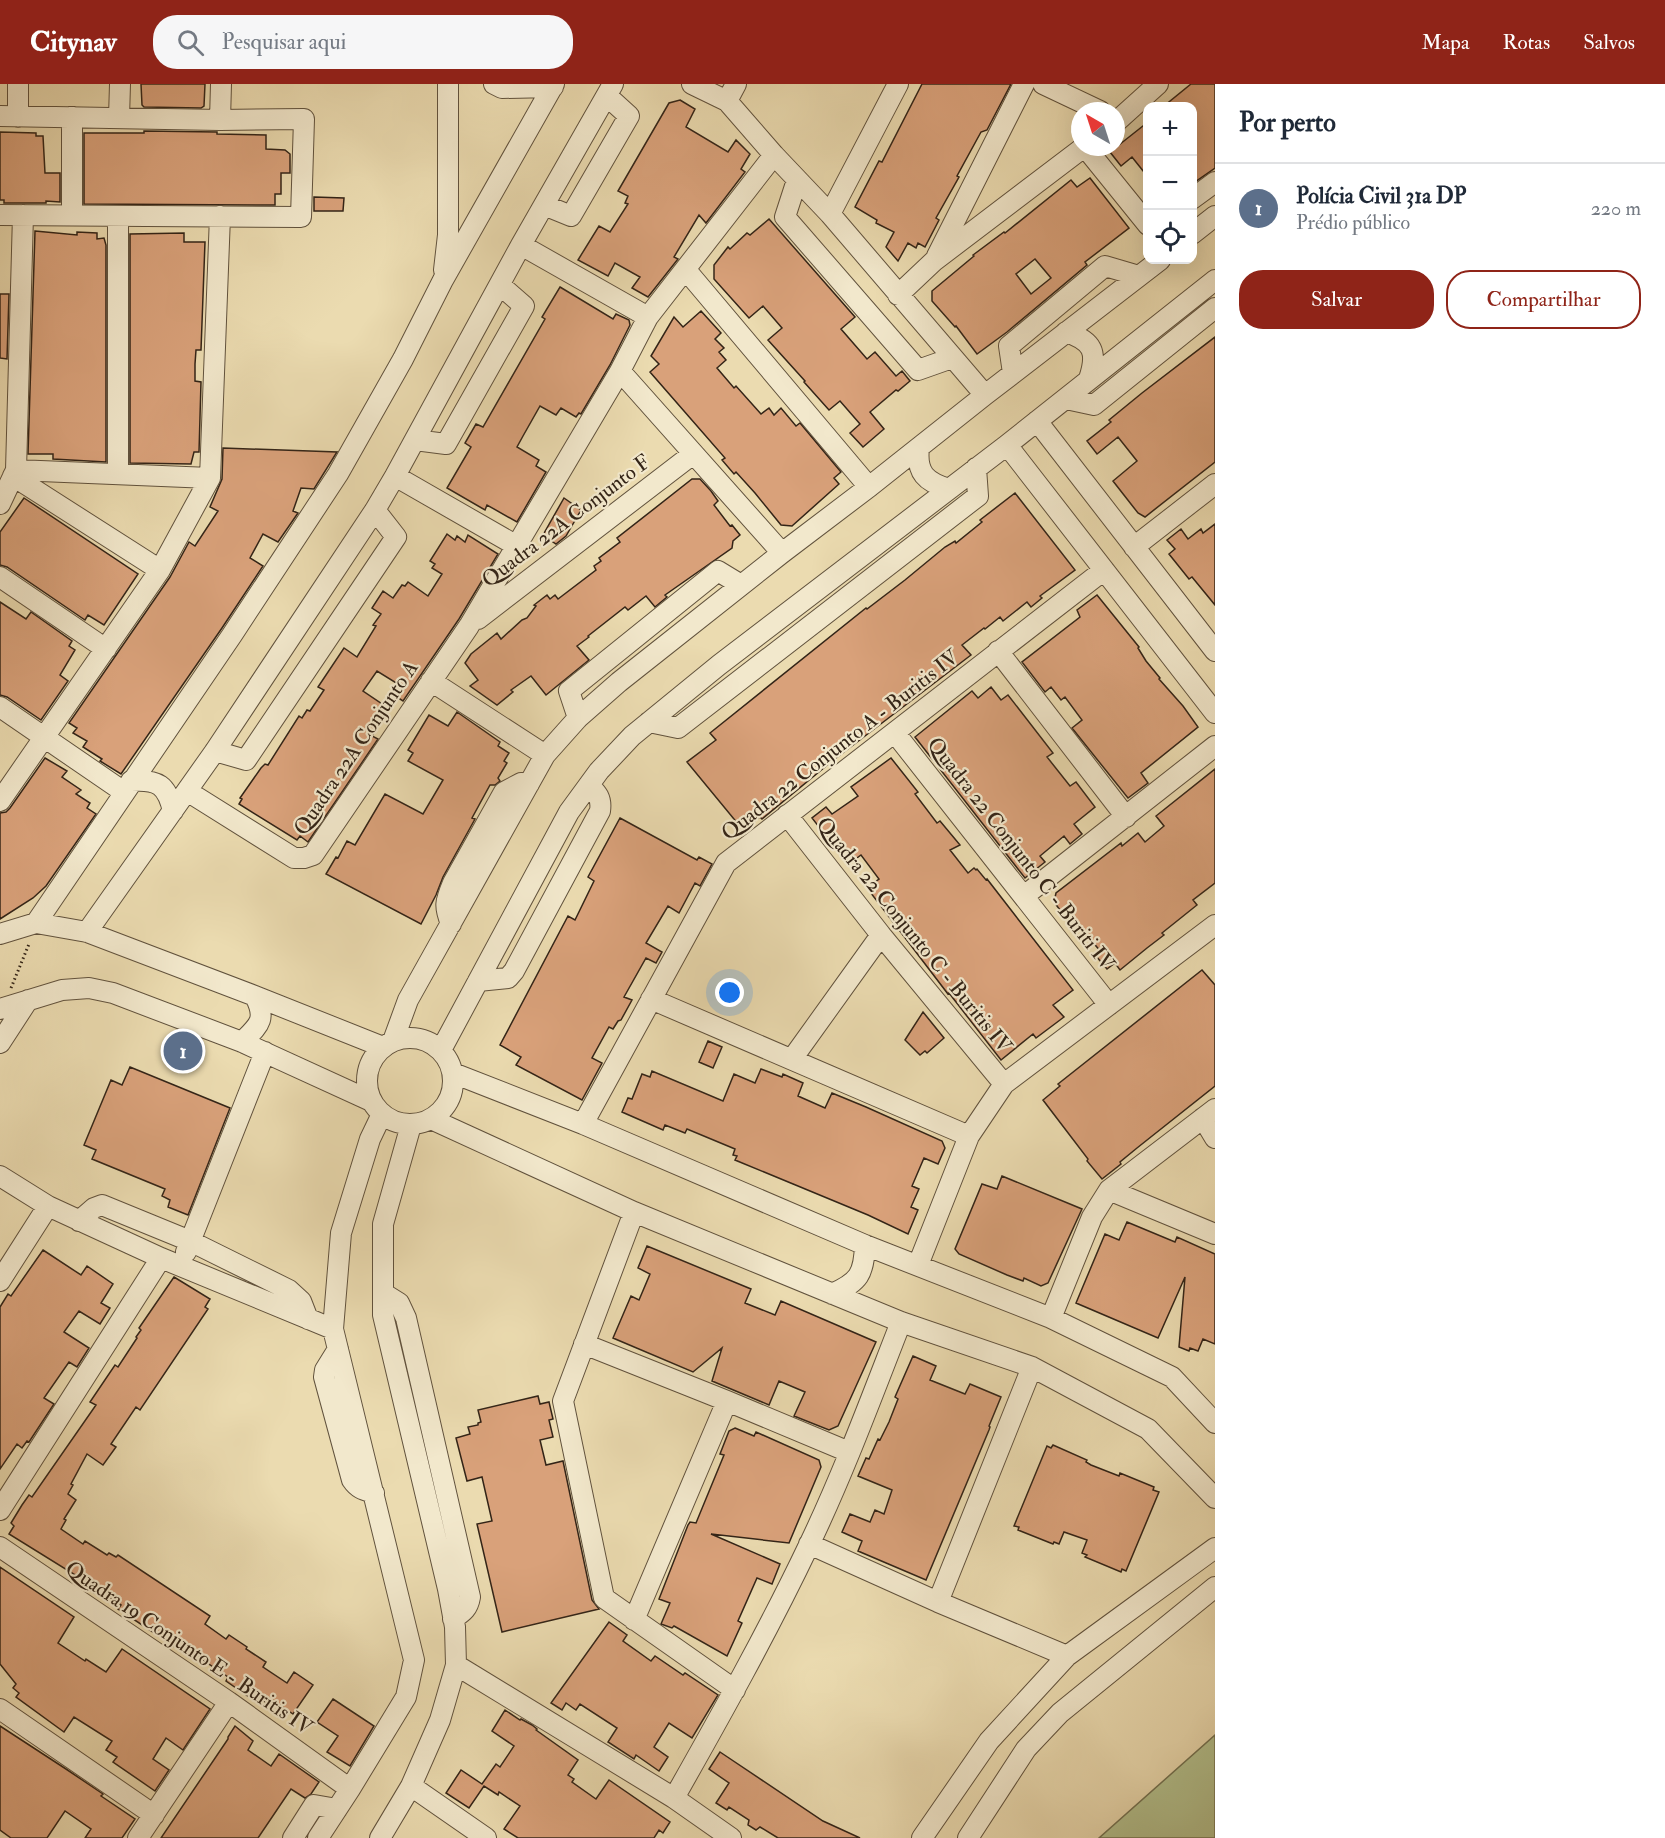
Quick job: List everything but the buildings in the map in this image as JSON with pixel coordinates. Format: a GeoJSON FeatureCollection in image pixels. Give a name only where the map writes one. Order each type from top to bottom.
{"type":"FeatureCollection","features":[{"type":"Feature","properties":{"kind":"street"},"geometry":{"type":"LineString","coordinates":[[0,215],[301,217],[304,119],[9,117],[18,84]]}},
{"type":"Feature","properties":{"kind":"street"},"geometry":{"type":"LineString","coordinates":[[119,118],[120,84]]}},
{"type":"Feature","properties":{"kind":"street"},"geometry":{"type":"LineString","coordinates":[[220,84],[220,120]]}},
{"type":"Feature","properties":{"kind":"street"},"geometry":{"type":"LineString","coordinates":[[443,280],[448,235],[448,84]]}},
{"type":"Feature","properties":{"kind":"street"},"geometry":{"type":"LineString","coordinates":[[494,84],[502,88],[554,86]]}},
{"type":"Feature","properties":{"kind":"street"},"geometry":{"type":"LineString","coordinates":[[692,84],[732,93],[774,155],[830,214],[985,395]]}},
{"type":"Feature","properties":{"kind":"street"},"geometry":{"type":"LineString","coordinates":[[830,214],[898,84]]}},
{"type":"Feature","properties":{"kind":"street"},"geometry":{"type":"LineString","coordinates":[[934,261],[1024,84]]}},
{"type":"Feature","properties":{"kind":"street"},"geometry":{"type":"LineString","coordinates":[[1043,84],[1081,102]]}},
{"type":"Feature","properties":{"kind":"street"},"geometry":{"type":"LineString","coordinates":[[1125,113],[1158,84]]}},
{"type":"Feature","properties":{"kind":"street"},"geometry":{"type":"LineString","coordinates":[[34,923],[232,635],[338,474],[403,359],[443,280],[554,86]]}},
{"type":"Feature","properties":{"kind":"street"},"geometry":{"type":"LineString","coordinates":[[87,932],[215,751],[375,510],[521,245],[610,90],[629,116],[571,216],[544,206]]}},
{"type":"Feature","properties":{"kind":"street"},"geometry":{"type":"LineString","coordinates":[[72,117],[72,215]]}},
{"type":"Feature","properties":{"kind":"street","name":"Quadra 22A Conjunto A"},"geometry":{"type":"LineString","coordinates":[[187,791],[294,858],[313,855],[469,626],[620,371],[648,317],[774,155]]}},
{"type":"Feature","properties":{"kind":"street"},"geometry":{"type":"LineString","coordinates":[[898,295],[934,261],[1073,156]]}},
{"type":"Feature","properties":{"kind":"street"},"geometry":{"type":"LineString","coordinates":[[1092,156],[1143,219]]}},
{"type":"Feature","properties":{"kind":"street"},"geometry":{"type":"LineString","coordinates":[[797,180],[785,217],[816,253],[918,370],[952,358]]}},
{"type":"Feature","properties":{"kind":"street"},"geometry":{"type":"LineString","coordinates":[[1197,195],[1215,182]]}},
{"type":"Feature","properties":{"kind":"street"},"geometry":{"type":"LineString","coordinates":[[0,504],[15,473],[23,215]]}},
{"type":"Feature","properties":{"kind":"street"},"geometry":{"type":"LineString","coordinates":[[118,216],[118,474]]}},
{"type":"Feature","properties":{"kind":"street"},"geometry":{"type":"LineString","coordinates":[[0,801],[160,570],[210,478],[220,216]]}},
{"type":"Feature","properties":{"kind":"street"},"geometry":{"type":"LineString","coordinates":[[1197,230],[1215,216]]}},
{"type":"Feature","properties":{"kind":"street"},"geometry":{"type":"LineString","coordinates":[[521,245],[648,317]]}},
{"type":"Feature","properties":{"kind":"street"},"geometry":{"type":"LineString","coordinates":[[388,1044],[408,1000],[545,755],[578,718],[741,585],[1155,264]]}},
{"type":"Feature","properties":{"kind":"street"},"geometry":{"type":"LineString","coordinates":[[1013,373],[1009,346],[1105,266],[1139,276]]}},
{"type":"Feature","properties":{"kind":"street"},"geometry":{"type":"LineString","coordinates":[[686,270],[869,487]]}},
{"type":"Feature","properties":{"kind":"street"},"geometry":{"type":"LineString","coordinates":[[441,1050],[569,812],[599,771],[632,736],[719,665],[1007,445],[1215,280]]}},
{"type":"Feature","properties":{"kind":"street"},"geometry":{"type":"LineString","coordinates":[[415,440],[446,444],[524,306],[500,285]]}},
{"type":"Feature","properties":{"kind":"street"},"geometry":{"type":"LineString","coordinates":[[1065,399],[1094,405],[1215,308]]}},
{"type":"Feature","properties":{"kind":"street"},"geometry":{"type":"LineString","coordinates":[[1066,332],[1078,336],[1092,351],[1094,364],[1089,379]]}},
{"type":"Feature","properties":{"kind":"street"},"geometry":{"type":"LineString","coordinates":[[620,371],[782,553]]}},
{"type":"Feature","properties":{"kind":"street"},"geometry":{"type":"LineString","coordinates":[[1037,421],[1215,651]]}},
{"type":"Feature","properties":{"kind":"street"},"geometry":{"type":"LineString","coordinates":[[1007,445],[1215,713]]}},
{"type":"Feature","properties":{"kind":"street"},"geometry":{"type":"LineString","coordinates":[[919,448],[917,460],[920,469],[935,484],[950,489]]}},
{"type":"Feature","properties":{"kind":"street","name":"Quadra 22A Conjunto F"},"geometry":{"type":"LineString","coordinates":[[469,626],[693,454]]}},
{"type":"Feature","properties":{"kind":"street"},"geometry":{"type":"LineString","coordinates":[[649,722],[678,728],[978,495],[976,468]]}},
{"type":"Feature","properties":{"kind":"street"},"geometry":{"type":"LineString","coordinates":[[15,473],[210,478]]}},
{"type":"Feature","properties":{"kind":"street"},"geometry":{"type":"LineString","coordinates":[[15,473],[160,570]]}},
{"type":"Feature","properties":{"kind":"street"},"geometry":{"type":"LineString","coordinates":[[395,476],[517,546]]}},
{"type":"Feature","properties":{"kind":"street"},"geometry":{"type":"LineString","coordinates":[[1134,547],[1215,484]]}},
{"type":"Feature","properties":{"kind":"street"},"geometry":{"type":"LineString","coordinates":[[215,751],[246,760],[396,537],[375,510]]}},
{"type":"Feature","properties":{"kind":"street","name":"Quadra 22 Conjunto A - Buritis IV"},"geometry":{"type":"LineString","coordinates":[[583,1124],[726,863],[1104,570]]}},
{"type":"Feature","properties":{"kind":"street"},"geometry":{"type":"LineString","coordinates":[[0,578],[106,650]]}},
{"type":"Feature","properties":{"kind":"street"},"geometry":{"type":"LineString","coordinates":[[999,651],[1126,817]]}},
{"type":"Feature","properties":{"kind":"street"},"geometry":{"type":"LineString","coordinates":[[431,681],[545,755]]}},
{"type":"Feature","properties":{"kind":"street"},"geometry":{"type":"LineString","coordinates":[[0,707],[45,738],[128,786],[146,780],[156,782],[167,792],[173,812]]}},
{"type":"Feature","properties":{"kind":"street","name":"Quadra 22 Conjunto C - Buriti IV"},"geometry":{"type":"LineString","coordinates":[[895,733],[1109,1005]]}},
{"type":"Feature","properties":{"kind":"street"},"geometry":{"type":"LineString","coordinates":[[1024,896],[1215,746]]}},
{"type":"Feature","properties":{"kind":"street"},"geometry":{"type":"LineString","coordinates":[[478,981],[508,978],[514,971],[600,810],[599,796],[589,785]]}},
{"type":"Feature","properties":{"kind":"street","name":"Quadra 22 Conjunto C - Buritis IV"},"geometry":{"type":"LineString","coordinates":[[787,815],[881,935],[1004,1084]]}},
{"type":"Feature","properties":{"kind":"street"},"geometry":{"type":"LineString","coordinates":[[0,934],[34,923],[87,932],[388,1044]]}},
{"type":"Feature","properties":{"kind":"street"},"geometry":{"type":"LineString","coordinates":[[918,1265],[969,1136],[1004,1084],[1213,930]]}},
{"type":"Feature","properties":{"kind":"street"},"geometry":{"type":"LineString","coordinates":[[792,1059],[881,935]]}},
{"type":"Feature","properties":{"kind":"street"},"geometry":{"type":"LineString","coordinates":[[0,1009],[62,990],[89,988],[113,993],[265,1052],[377,1108],[391,1120],[411,1125],[431,1119],[442,1111],[449,1100],[453,1086],[453,1073],[449,1060],[431,1042],[405,1037],[388,1044],[373,1058],[367,1072],[367,1087],[377,1108],[370,1139],[341,1233],[333,1329],[414,1660],[406,1697],[318,1838]]}},
{"type":"Feature","properties":{"kind":"street"},"geometry":{"type":"LineString","coordinates":[[242,1042],[257,1027],[261,1018],[261,1008],[255,996]]}},
{"type":"Feature","properties":{"kind":"street"},"geometry":{"type":"LineString","coordinates":[[651,999],[969,1136]]}},
{"type":"Feature","properties":{"kind":"street"},"geometry":{"type":"LineString","coordinates":[[0,1043],[28,1000]]}},
{"type":"Feature","properties":{"kind":"street"},"geometry":{"type":"LineString","coordinates":[[180,1266],[265,1052]]}},
{"type":"Feature","properties":{"kind":"street"},"geometry":{"type":"LineString","coordinates":[[453,1073],[583,1124],[865,1245],[1051,1318],[1172,1377],[1215,1423]]}},
{"type":"Feature","properties":{"kind":"street"},"geometry":{"type":"LineString","coordinates":[[1051,1318],[1092,1217],[1109,1190],[1209,1113],[1215,1138]]}},
{"type":"Feature","properties":{"kind":"street"},"geometry":{"type":"LineString","coordinates":[[431,1119],[634,1212],[832,1294],[902,1322],[1032,1367],[1148,1429],[1215,1498]]}},
{"type":"Feature","properties":{"kind":"street"},"geometry":{"type":"LineString","coordinates":[[380,1838],[395,1829],[440,1720],[456,1665],[455,1627],[425,1486],[383,1315],[383,1224],[411,1125]]}},
{"type":"Feature","properties":{"kind":"street"},"geometry":{"type":"LineString","coordinates":[[0,1176],[48,1206],[79,1221],[180,1266],[333,1329]]}},
{"type":"Feature","properties":{"kind":"street"},"geometry":{"type":"LineString","coordinates":[[1109,1190],[1215,1234]]}},
{"type":"Feature","properties":{"kind":"street"},"geometry":{"type":"LineString","coordinates":[[79,1221],[94,1208],[102,1205],[190,1241],[289,1290],[301,1301],[308,1319]]}},
{"type":"Feature","properties":{"kind":"street"},"geometry":{"type":"LineString","coordinates":[[0,1281],[48,1206]]}},
{"type":"Feature","properties":{"kind":"street"},"geometry":{"type":"LineString","coordinates":[[634,1212],[563,1401],[604,1598],[735,1690]]}},
{"type":"Feature","properties":{"kind":"street"},"geometry":{"type":"LineString","coordinates":[[832,1294],[854,1282],[861,1272],[864,1265],[865,1245]]}},
{"type":"Feature","properties":{"kind":"street"},"geometry":{"type":"LineString","coordinates":[[0,1510],[161,1257]]}},
{"type":"Feature","properties":{"kind":"street"},"geometry":{"type":"LineString","coordinates":[[674,1798],[735,1690],[809,1544],[902,1322]]}},
{"type":"Feature","properties":{"kind":"street"},"geometry":{"type":"LineString","coordinates":[[584,1344],[849,1452]]}},
{"type":"Feature","properties":{"kind":"street"},"geometry":{"type":"LineString","coordinates":[[938,1602],[1032,1367]]}},
{"type":"Feature","properties":{"kind":"street"},"geometry":{"type":"LineString","coordinates":[[634,1620],[727,1401]]}},
{"type":"Feature","properties":{"kind":"street"},"geometry":{"type":"LineString","coordinates":[[809,1544],[938,1602],[1067,1656]]}},
{"type":"Feature","properties":{"kind":"street","name":"Quadra 19 Conjunto E - Buritis IV"},"geometry":{"type":"LineString","coordinates":[[0,1547],[229,1702],[350,1789]]}},
{"type":"Feature","properties":{"kind":"street"},"geometry":{"type":"LineString","coordinates":[[922,1838],[989,1741],[1067,1656],[1215,1548]]}},
{"type":"Feature","properties":{"kind":"street"},"geometry":{"type":"LineString","coordinates":[[968,1838],[1026,1749],[1060,1713],[1215,1587]]}},
{"type":"Feature","properties":{"kind":"street"},"geometry":{"type":"LineString","coordinates":[[456,1665],[674,1798],[731,1838]]}},
{"type":"Feature","properties":{"kind":"street"},"geometry":{"type":"LineString","coordinates":[[138,1838],[229,1702]]}},
{"type":"Feature","properties":{"kind":"street"},"geometry":{"type":"LineString","coordinates":[[0,1709],[154,1815]]}},
{"type":"Feature","properties":{"kind":"street"},"geometry":{"type":"LineString","coordinates":[[411,1786],[486,1838]]}},
{"type":"Feature","properties":{"kind":"street"},"geometry":{"type":"LineString","coordinates":[[293,1838],[314,1805],[337,1809]]}},
{"type":"Feature","properties":{"kind":"path"},"geometry":{"type":"LineString","coordinates":[[9,990],[27,951],[34,923]]}},
{"type":"Feature","properties":{"kind":"green space"},"geometry":{"type":"Polygon","coordinates":[[[1215,1735],[1215,1838],[1099,1838],[1215,1735]]]}},
{"type":"Feature","properties":{"kind":"place","name":"Polícia Civil 31a DP"},"geometry":{"type":"Point","coordinates":[183,1051]}}]}
